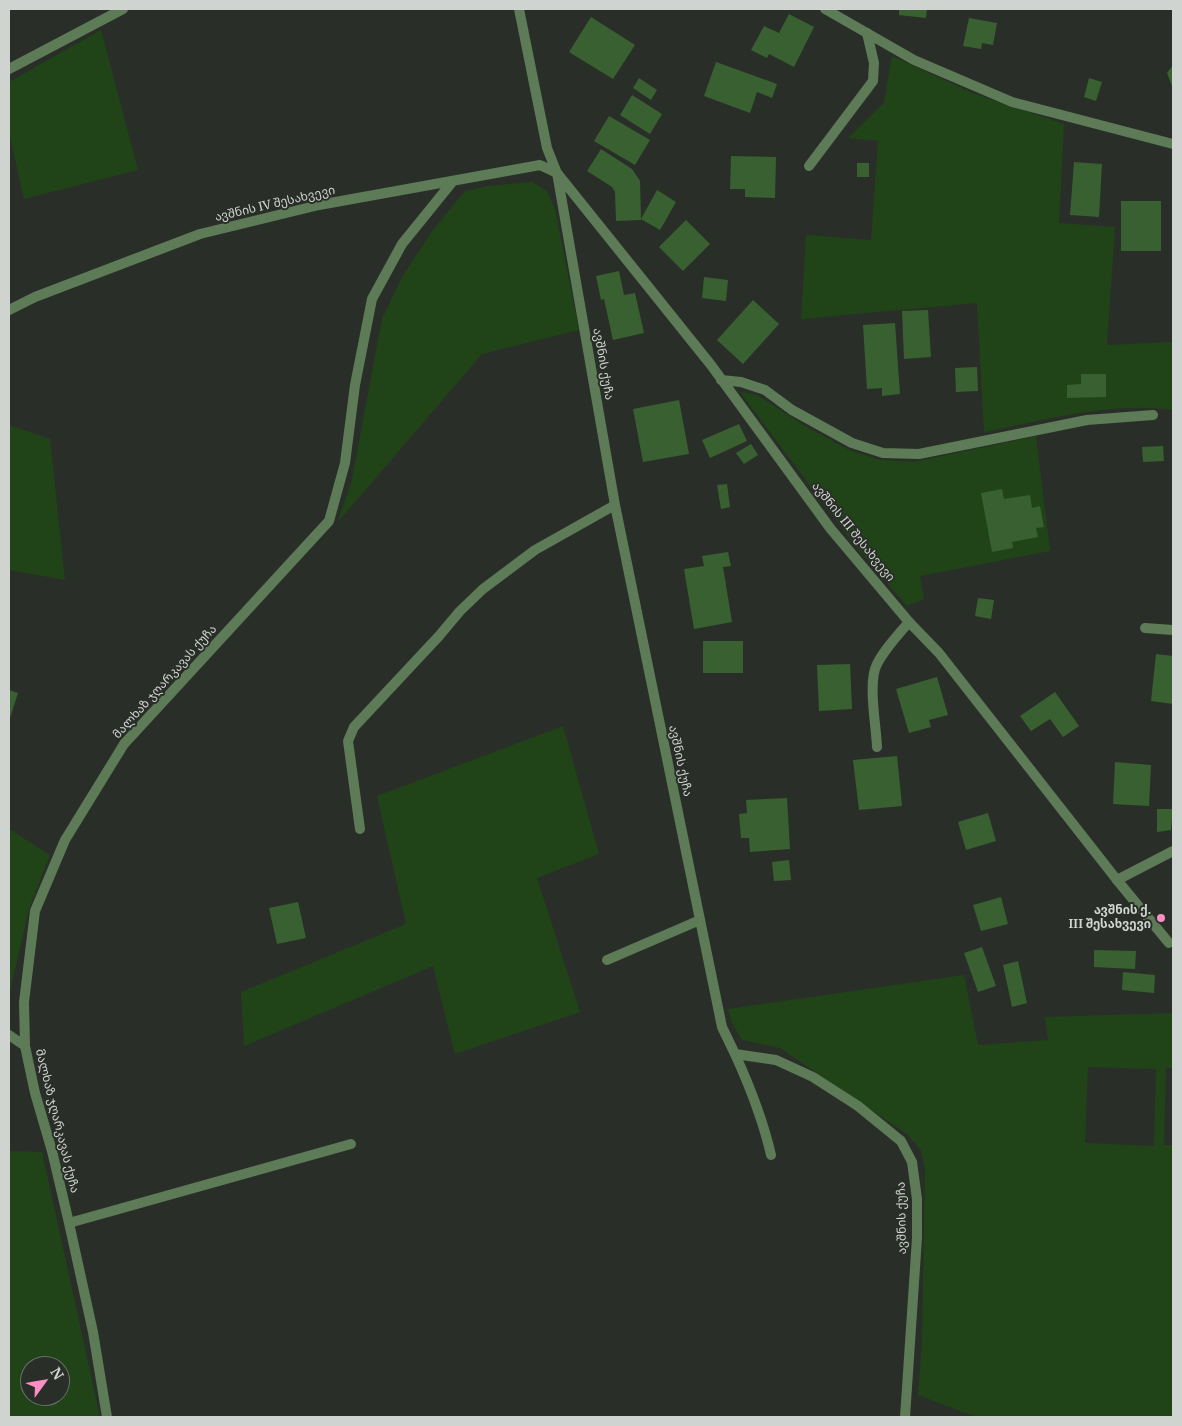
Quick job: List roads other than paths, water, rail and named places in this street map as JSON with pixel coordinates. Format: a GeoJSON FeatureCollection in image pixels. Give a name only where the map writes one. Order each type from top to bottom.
{"type":"FeatureCollection","features":[{"type":"Feature","properties":{"kind":"street"},"geometry":{"type":"LineString","coordinates":[[9,69],[123,9]]}},
{"type":"Feature","properties":{"kind":"street","name":"ავშნის ქუჩა"},"geometry":{"type":"LineString","coordinates":[[519,9],[547,148],[557,173],[615,505],[722,1027],[735,1054],[776,1060],[813,1077],[858,1106],[901,1141],[912,1162],[917,1199],[917,1238],[905,1417]]}},
{"type":"Feature","properties":{"kind":"street"},"geometry":{"type":"LineString","coordinates":[[825,9],[914,60],[1012,102],[1173,144]]}},
{"type":"Feature","properties":{"kind":"street"},"geometry":{"type":"LineString","coordinates":[[809,166],[873,81],[874,63],[867,33]]}},
{"type":"Feature","properties":{"kind":"street","name":"ავშნის IV შესახვევი"},"geometry":{"type":"LineString","coordinates":[[9,310],[35,297],[200,234],[319,205],[540,165],[557,173]]}},
{"type":"Feature","properties":{"kind":"street","name":"ავშნის III შესახვევი"},"geometry":{"type":"LineString","coordinates":[[557,173],[721,380],[830,528],[909,622],[939,653],[1117,880],[1169,943]]}},
{"type":"Feature","properties":{"kind":"street","name":"მალხაზ ჯღარკავას ქუჩა"},"geometry":{"type":"LineString","coordinates":[[107,1417],[93,1332],[69,1223],[52,1151],[35,1093],[25,1046],[24,1002],[34,911],[65,840],[124,744],[329,521],[344,463],[355,385],[372,298],[402,244],[453,181]]}},
{"type":"Feature","properties":{"kind":"street"},"geometry":{"type":"LineString","coordinates":[[721,380],[741,382],[765,390],[792,410],[845,440],[883,453],[918,454],[1087,420],[1152,415]]}},
{"type":"Feature","properties":{"kind":"street"},"geometry":{"type":"LineString","coordinates":[[360,829],[348,741],[354,727],[460,611],[483,589],[535,550],[615,505]]}},
{"type":"Feature","properties":{"kind":"street"},"geometry":{"type":"LineString","coordinates":[[877,747],[873,684],[875,668],[883,654],[909,622]]}},
{"type":"Feature","properties":{"kind":"street"},"geometry":{"type":"LineString","coordinates":[[1145,628],[1173,630]]}},
{"type":"Feature","properties":{"kind":"street"},"geometry":{"type":"LineString","coordinates":[[1117,880],[1173,851]]}},
{"type":"Feature","properties":{"kind":"street"},"geometry":{"type":"LineString","coordinates":[[607,960],[700,920]]}},
{"type":"Feature","properties":{"kind":"street"},"geometry":{"type":"LineString","coordinates":[[9,1035],[25,1046]]}},
{"type":"Feature","properties":{"kind":"street"},"geometry":{"type":"LineString","coordinates":[[735,1054],[749,1084],[772,1155]]}},
{"type":"Feature","properties":{"kind":"street"},"geometry":{"type":"LineString","coordinates":[[69,1223],[352,1144]]}},
{"type":"Feature","properties":{"kind":"place","name":"ავშნის ქ. III შესახვევი"},"geometry":{"type":"Point","coordinates":[1161,918]}}]}
